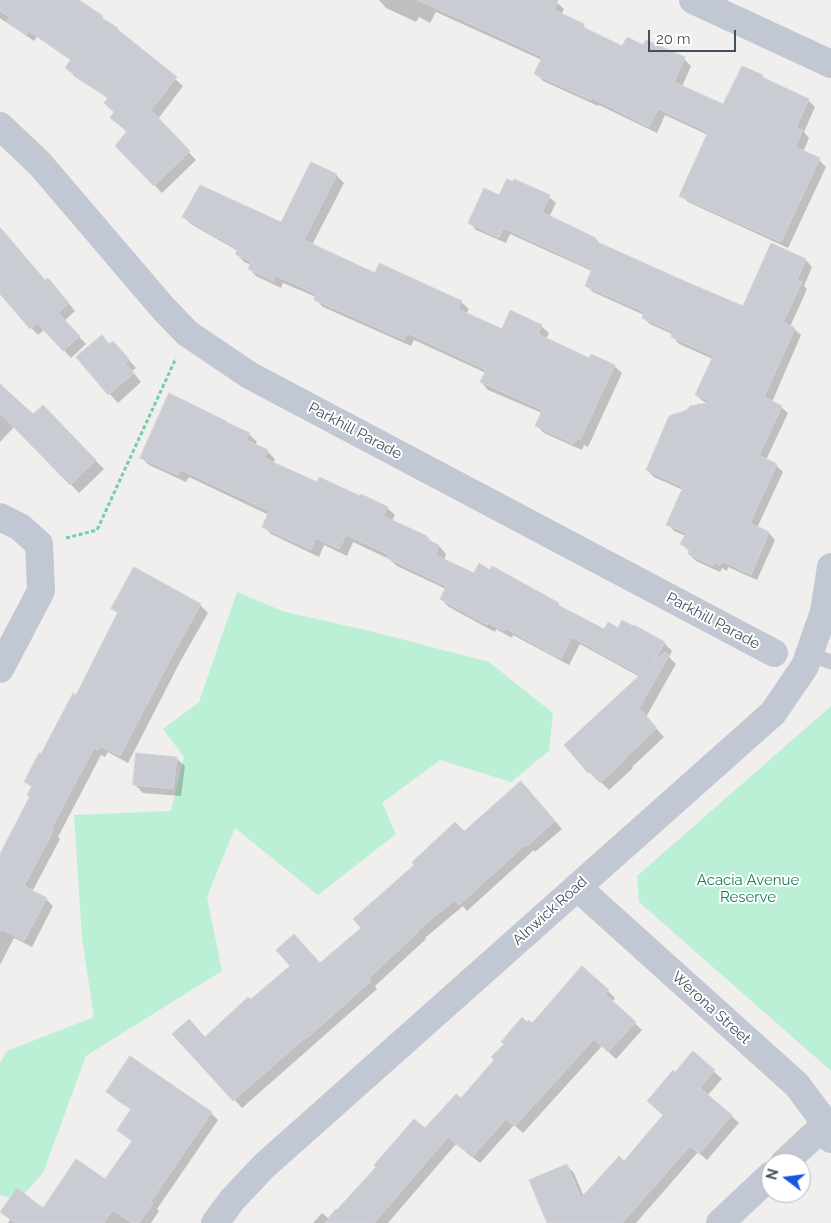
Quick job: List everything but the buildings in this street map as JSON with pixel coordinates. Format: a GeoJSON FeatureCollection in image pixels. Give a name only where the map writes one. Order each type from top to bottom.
{"type":"FeatureCollection","features":[{"type":"Feature","properties":{"kind":"street"},"geometry":{"type":"LineString","coordinates":[[693,0],[831,64]]}},
{"type":"Feature","properties":{"kind":"street","name":"Parkhill Parade"},"geometry":{"type":"LineString","coordinates":[[0,126],[40,164],[187,333],[249,375],[774,653]]}},
{"type":"Feature","properties":{"kind":"street"},"geometry":{"type":"LineString","coordinates":[[0,517],[20,527],[38,544],[41,590],[0,669]]}},
{"type":"Feature","properties":{"kind":"street","name":"Alnwick Road"},"geometry":{"type":"LineString","coordinates":[[215,1223],[232,1200],[264,1166],[773,713],[804,666],[820,658],[824,612],[831,567]]}},
{"type":"Feature","properties":{"kind":"street","name":"Werona Street"},"geometry":{"type":"LineString","coordinates":[[576,888],[796,1085],[828,1132]]}},
{"type":"Feature","properties":{"kind":"street"},"geometry":{"type":"LineString","coordinates":[[798,1153],[828,1132]]}},
{"type":"Feature","properties":{"kind":"street"},"geometry":{"type":"LineString","coordinates":[[720,1223],[761,1184]]}},
{"type":"Feature","properties":{"kind":"path"},"geometry":{"type":"LineString","coordinates":[[38,544],[97,530],[187,333]]}},
{"type":"Feature","properties":{"kind":"green space"},"geometry":{"type":"Polygon","coordinates":[[[237,592],[285,612],[374,632],[489,662],[553,713],[549,751],[511,782],[440,760],[382,803],[396,834],[318,895],[235,828],[207,897],[222,971],[86,1056],[43,1173],[19,1200],[0,1195],[0,1063],[7,1051],[94,1017],[82,938],[74,815],[171,811],[184,757],[163,729],[199,702],[237,592]]]}},
{"type":"Feature","properties":{"kind":"green space","name":"Acacia Avenue Reserve"},"geometry":{"type":"Polygon","coordinates":[[[831,706],[831,1071],[639,902],[637,876],[831,706]]]}}]}
